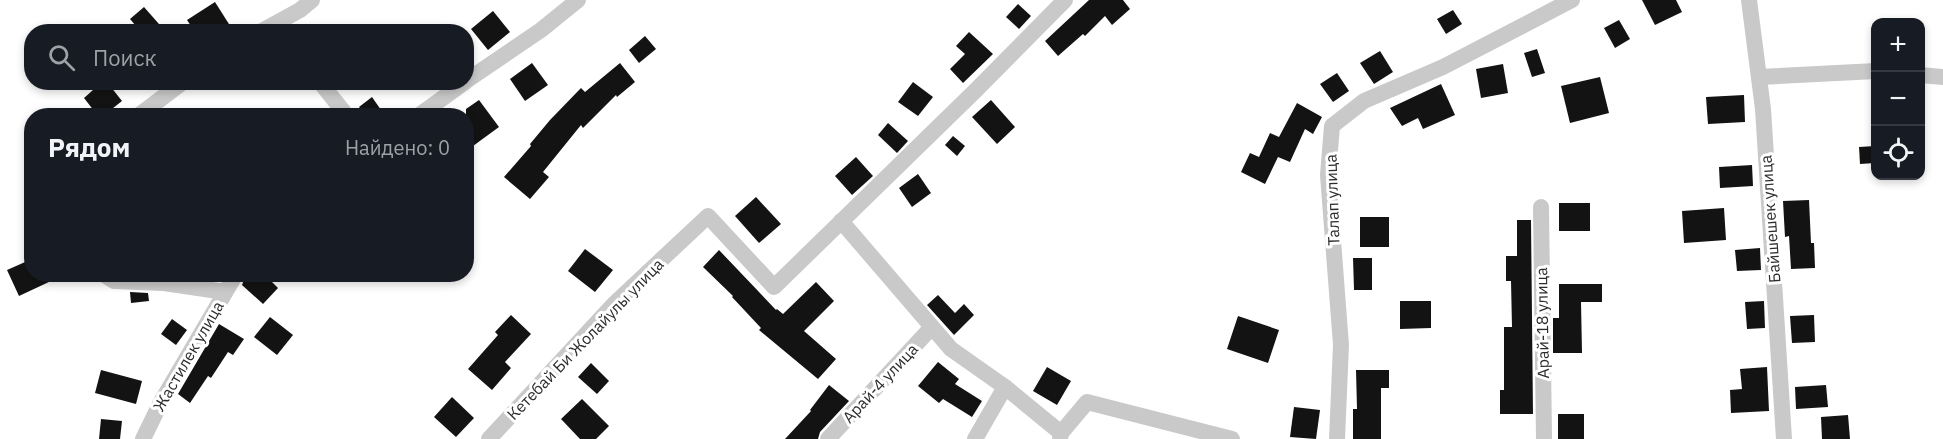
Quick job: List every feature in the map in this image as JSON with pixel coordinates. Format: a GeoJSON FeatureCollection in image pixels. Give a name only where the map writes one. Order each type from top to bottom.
{"type":"FeatureCollection","features":[{"type":"Feature","properties":{"kind":"street"},"geometry":{"type":"LineString","coordinates":[[278,24],[312,0]]}},
{"type":"Feature","properties":{"kind":"street"},"geometry":{"type":"LineString","coordinates":[[474,76],[541,30],[578,0]]}},
{"type":"Feature","properties":{"kind":"street","name":"Кетебай Би Жолайулы улица"},"geometry":{"type":"LineString","coordinates":[[489,439],[615,303],[708,216],[774,287],[1065,0]]}},
{"type":"Feature","properties":{"kind":"street","name":"Талап улица"},"geometry":{"type":"LineString","coordinates":[[1337,439],[1341,345],[1328,175],[1332,126],[1364,101],[1443,67],[1572,0]]}},
{"type":"Feature","properties":{"kind":"street","name":"Байшешек улица"},"geometry":{"type":"LineString","coordinates":[[1749,0],[1763,109],[1784,439]]}},
{"type":"Feature","properties":{"kind":"street"},"geometry":{"type":"LineString","coordinates":[[1759,77],[1871,71]]}},
{"type":"Feature","properties":{"kind":"street"},"geometry":{"type":"LineString","coordinates":[[1925,75],[1943,77]]}},
{"type":"Feature","properties":{"kind":"street"},"geometry":{"type":"LineString","coordinates":[[149,108],[172,90]]}},
{"type":"Feature","properties":{"kind":"street"},"geometry":{"type":"LineString","coordinates":[[326,90],[341,108]]}},
{"type":"Feature","properties":{"kind":"street"},"geometry":{"type":"LineString","coordinates":[[429,108],[455,90]]}},
{"type":"Feature","properties":{"kind":"street","name":"Арай-18 улица"},"geometry":{"type":"LineString","coordinates":[[1541,207],[1544,439]]}},
{"type":"Feature","properties":{"kind":"street"},"geometry":{"type":"LineString","coordinates":[[841,221],[951,349],[1005,387],[1061,436],[1087,402],[1232,439]]}},
{"type":"Feature","properties":{"kind":"street"},"geometry":{"type":"LineString","coordinates":[[139,282],[164,283],[225,292]]}},
{"type":"Feature","properties":{"kind":"street","name":"Жастилек улица"},"geometry":{"type":"LineString","coordinates":[[143,439],[161,402],[231,282]]}},
{"type":"Feature","properties":{"kind":"street","name":"Арай-4 улица"},"geometry":{"type":"LineString","coordinates":[[828,439],[932,327]]}},
{"type":"Feature","properties":{"kind":"street"},"geometry":{"type":"LineString","coordinates":[[975,439],[1005,387]]}},
{"type":"Feature","properties":{"kind":"building"},"geometry":{"type":"Polygon","coordinates":[[[1089,0],[1123,0],[1130,9],[1112,25],[1105,16],[1085,36],[1083,34],[1058,56],[1045,41],[1089,0]]]}},
{"type":"Feature","properties":{"kind":"building"},"geometry":{"type":"Polygon","coordinates":[[[1642,0],[1676,0],[1682,12],[1655,25],[1642,0]]]}},
{"type":"Feature","properties":{"kind":"building"},"geometry":{"type":"Polygon","coordinates":[[[215,2],[229,24],[190,24],[187,20],[215,2]]]}},
{"type":"Feature","properties":{"kind":"building"},"geometry":{"type":"Polygon","coordinates":[[[1018,4],[1031,16],[1019,29],[1006,17],[1018,4]]]}},
{"type":"Feature","properties":{"kind":"building"},"geometry":{"type":"Polygon","coordinates":[[[144,7],[159,24],[134,24],[130,19],[144,7]]]}},
{"type":"Feature","properties":{"kind":"building"},"geometry":{"type":"Polygon","coordinates":[[[1453,10],[1462,24],[1446,34],[1437,19],[1453,10]]]}},
{"type":"Feature","properties":{"kind":"building"},"geometry":{"type":"Polygon","coordinates":[[[493,11],[510,32],[488,50],[474,33],[474,27],[493,11]]]}},
{"type":"Feature","properties":{"kind":"building"},"geometry":{"type":"Polygon","coordinates":[[[1619,20],[1630,39],[1615,48],[1604,28],[1619,20]]]}},
{"type":"Feature","properties":{"kind":"building"},"geometry":{"type":"Polygon","coordinates":[[[969,32],[993,54],[963,83],[950,69],[965,54],[956,46],[969,32]]]}},
{"type":"Feature","properties":{"kind":"building"},"geometry":{"type":"Polygon","coordinates":[[[645,36],[656,49],[639,63],[629,50],[645,36]]]}},
{"type":"Feature","properties":{"kind":"building"},"geometry":{"type":"Polygon","coordinates":[[[1537,49],[1545,73],[1532,77],[1524,53],[1537,49]]]}},
{"type":"Feature","properties":{"kind":"building"},"geometry":{"type":"Polygon","coordinates":[[[1380,51],[1393,72],[1374,84],[1360,63],[1380,51]]]}},
{"type":"Feature","properties":{"kind":"building"},"geometry":{"type":"Polygon","coordinates":[[[532,63],[548,85],[525,101],[510,79],[532,63]]]}},
{"type":"Feature","properties":{"kind":"building"},"geometry":{"type":"Polygon","coordinates":[[[620,63],[635,82],[617,97],[616,95],[583,128],[581,125],[543,172],[549,177],[530,199],[504,177],[550,120],[581,88],[585,92],[620,63]]]}},
{"type":"Feature","properties":{"kind":"building"},"geometry":{"type":"Polygon","coordinates":[[[1503,64],[1508,93],[1481,98],[1476,69],[1503,64]]]}},
{"type":"Feature","properties":{"kind":"building"},"geometry":{"type":"Polygon","coordinates":[[[1337,73],[1349,91],[1333,102],[1320,84],[1337,73]]]}},
{"type":"Feature","properties":{"kind":"building"},"geometry":{"type":"Polygon","coordinates":[[[1600,77],[1609,113],[1570,123],[1561,86],[1600,77]]]}},
{"type":"Feature","properties":{"kind":"building"},"geometry":{"type":"Polygon","coordinates":[[[913,82],[933,97],[918,116],[898,102],[913,82]]]}},
{"type":"Feature","properties":{"kind":"building"},"geometry":{"type":"Polygon","coordinates":[[[1441,84],[1455,115],[1423,129],[1418,118],[1402,126],[1390,108],[1441,84]]]}},
{"type":"Feature","properties":{"kind":"building"},"geometry":{"type":"Polygon","coordinates":[[[93,90],[113,90],[122,101],[113,108],[92,108],[84,98],[93,90]]]}},
{"type":"Feature","properties":{"kind":"building"},"geometry":{"type":"Polygon","coordinates":[[[1744,95],[1745,122],[1708,124],[1706,97],[1744,95]]]}},
{"type":"Feature","properties":{"kind":"building"},"geometry":{"type":"Polygon","coordinates":[[[372,97],[380,108],[360,108],[372,97]]]}},
{"type":"Feature","properties":{"kind":"building"},"geometry":{"type":"Polygon","coordinates":[[[479,100],[499,127],[474,145],[474,108],[467,108],[479,100]]]}},
{"type":"Feature","properties":{"kind":"building"},"geometry":{"type":"Polygon","coordinates":[[[991,100],[1015,127],[997,144],[972,117],[991,100]]]}},
{"type":"Feature","properties":{"kind":"building"},"geometry":{"type":"Polygon","coordinates":[[[1297,103],[1322,117],[1313,134],[1305,129],[1290,162],[1278,157],[1265,184],[1241,172],[1250,153],[1259,157],[1270,133],[1279,137],[1297,103]]]}},
{"type":"Feature","properties":{"kind":"building"},"geometry":{"type":"Polygon","coordinates":[[[888,123],[908,141],[897,153],[878,135],[888,123]]]}},
{"type":"Feature","properties":{"kind":"building"},"geometry":{"type":"Polygon","coordinates":[[[953,136],[965,146],[957,156],[945,145],[953,136]]]}},
{"type":"Feature","properties":{"kind":"building"},"geometry":{"type":"Polygon","coordinates":[[[1871,146],[1871,163],[1860,164],[1859,147],[1871,146]]]}},
{"type":"Feature","properties":{"kind":"building"},"geometry":{"type":"Polygon","coordinates":[[[856,157],[873,176],[852,195],[835,176],[856,157]]]}},
{"type":"Feature","properties":{"kind":"building"},"geometry":{"type":"Polygon","coordinates":[[[1752,165],[1753,186],[1720,188],[1719,167],[1752,165]]]}},
{"type":"Feature","properties":{"kind":"building"},"geometry":{"type":"Polygon","coordinates":[[[918,174],[931,193],[912,207],[899,188],[918,174]]]}},
{"type":"Feature","properties":{"kind":"building"},"geometry":{"type":"Polygon","coordinates":[[[756,197],[781,224],[759,243],[735,216],[756,197]]]}},
{"type":"Feature","properties":{"kind":"building"},"geometry":{"type":"Polygon","coordinates":[[[1809,200],[1815,268],[1791,269],[1789,236],[1785,237],[1783,201],[1809,200]]]}},
{"type":"Feature","properties":{"kind":"building"},"geometry":{"type":"Polygon","coordinates":[[[1559,203],[1590,203],[1590,231],[1559,231],[1559,203]]]}},
{"type":"Feature","properties":{"kind":"building"},"geometry":{"type":"Polygon","coordinates":[[[1724,208],[1726,240],[1684,243],[1682,211],[1724,208]]]}},
{"type":"Feature","properties":{"kind":"building"},"geometry":{"type":"Polygon","coordinates":[[[1360,217],[1389,217],[1389,247],[1360,247],[1360,217]]]}},
{"type":"Feature","properties":{"kind":"building"},"geometry":{"type":"Polygon","coordinates":[[[1517,220],[1531,220],[1533,414],[1500,414],[1500,390],[1504,390],[1504,327],[1512,327],[1511,281],[1506,281],[1506,256],[1517,256],[1517,220]]]}},
{"type":"Feature","properties":{"kind":"building"},"geometry":{"type":"Polygon","coordinates":[[[1760,248],[1761,270],[1737,271],[1735,250],[1760,248]]]}},
{"type":"Feature","properties":{"kind":"building"},"geometry":{"type":"Polygon","coordinates":[[[585,249],[613,270],[595,292],[568,271],[585,249]]]}},
{"type":"Feature","properties":{"kind":"building"},"geometry":{"type":"Polygon","coordinates":[[[719,250],[776,310],[783,314],[816,282],[834,301],[804,331],[836,359],[818,379],[759,330],[761,328],[733,296],[703,267],[719,250]]]}},
{"type":"Feature","properties":{"kind":"building"},"geometry":{"type":"Polygon","coordinates":[[[1353,258],[1372,258],[1372,290],[1354,290],[1353,258]]]}},
{"type":"Feature","properties":{"kind":"building"},"geometry":{"type":"Polygon","coordinates":[[[24,263],[24,282],[49,282],[19,296],[7,270],[24,263]]]}},
{"type":"Feature","properties":{"kind":"building"},"geometry":{"type":"Polygon","coordinates":[[[243,282],[272,282],[278,288],[263,304],[242,285],[243,282]]]}},
{"type":"Feature","properties":{"kind":"building"},"geometry":{"type":"Polygon","coordinates":[[[1559,284],[1602,284],[1602,302],[1581,302],[1582,353],[1553,353],[1553,318],[1559,318],[1559,284]]]}},
{"type":"Feature","properties":{"kind":"building"},"geometry":{"type":"Polygon","coordinates":[[[130,292],[148,293],[149,301],[131,303],[130,292]]]}},
{"type":"Feature","properties":{"kind":"building"},"geometry":{"type":"Polygon","coordinates":[[[938,295],[955,313],[964,304],[974,315],[954,335],[927,305],[938,295]]]}},
{"type":"Feature","properties":{"kind":"building"},"geometry":{"type":"Polygon","coordinates":[[[1400,301],[1431,301],[1431,328],[1400,329],[1400,301]]]}},
{"type":"Feature","properties":{"kind":"building"},"geometry":{"type":"Polygon","coordinates":[[[1764,301],[1765,328],[1747,329],[1745,302],[1764,301]]]}},
{"type":"Feature","properties":{"kind":"building"},"geometry":{"type":"Polygon","coordinates":[[[511,315],[531,334],[505,362],[511,368],[492,390],[468,369],[498,335],[495,332],[511,315]]]}},
{"type":"Feature","properties":{"kind":"building"},"geometry":{"type":"Polygon","coordinates":[[[1814,315],[1815,342],[1792,343],[1790,316],[1814,315]]]}},
{"type":"Feature","properties":{"kind":"building"},"geometry":{"type":"Polygon","coordinates":[[[1238,316],[1279,330],[1268,363],[1227,349],[1238,316]]]}},
{"type":"Feature","properties":{"kind":"building"},"geometry":{"type":"Polygon","coordinates":[[[270,317],[293,335],[277,355],[254,337],[270,317]]]}},
{"type":"Feature","properties":{"kind":"building"},"geometry":{"type":"Polygon","coordinates":[[[172,319],[187,330],[176,345],[161,334],[172,319]]]}},
{"type":"Feature","properties":{"kind":"building"},"geometry":{"type":"Polygon","coordinates":[[[219,324],[244,339],[233,355],[228,352],[211,378],[208,376],[190,403],[178,394],[219,324]]]}},
{"type":"Feature","properties":{"kind":"building"},"geometry":{"type":"Polygon","coordinates":[[[938,362],[959,379],[955,384],[982,401],[972,417],[943,399],[939,403],[918,386],[938,362]]]}},
{"type":"Feature","properties":{"kind":"building"},"geometry":{"type":"Polygon","coordinates":[[[591,363],[609,381],[597,394],[578,377],[591,363]]]}},
{"type":"Feature","properties":{"kind":"building"},"geometry":{"type":"Polygon","coordinates":[[[1047,367],[1071,381],[1057,405],[1033,391],[1047,367]]]}},
{"type":"Feature","properties":{"kind":"building"},"geometry":{"type":"Polygon","coordinates":[[[1767,367],[1769,411],[1731,413],[1730,390],[1742,389],[1740,369],[1767,367]]]}},
{"type":"Feature","properties":{"kind":"building"},"geometry":{"type":"Polygon","coordinates":[[[101,370],[142,381],[136,404],[95,393],[101,370]]]}},
{"type":"Feature","properties":{"kind":"building"},"geometry":{"type":"Polygon","coordinates":[[[1356,370],[1389,370],[1389,388],[1381,388],[1381,439],[1353,439],[1353,409],[1357,409],[1356,370]]]}},
{"type":"Feature","properties":{"kind":"building"},"geometry":{"type":"Polygon","coordinates":[[[829,385],[849,401],[820,432],[818,439],[785,439],[811,411],[829,385]]]}},
{"type":"Feature","properties":{"kind":"building"},"geometry":{"type":"Polygon","coordinates":[[[1826,385],[1828,407],[1796,409],[1795,387],[1826,385]]]}},
{"type":"Feature","properties":{"kind":"building"},"geometry":{"type":"Polygon","coordinates":[[[452,397],[474,418],[456,437],[434,417],[452,397]]]}},
{"type":"Feature","properties":{"kind":"building"},"geometry":{"type":"Polygon","coordinates":[[[582,399],[609,426],[596,439],[580,439],[561,419],[582,399]]]}},
{"type":"Feature","properties":{"kind":"building"},"geometry":{"type":"Polygon","coordinates":[[[1294,407],[1320,410],[1316,439],[1290,437],[1294,407]]]}},
{"type":"Feature","properties":{"kind":"building"},"geometry":{"type":"Polygon","coordinates":[[[1558,414],[1584,414],[1584,439],[1558,439],[1558,414]]]}},
{"type":"Feature","properties":{"kind":"building"},"geometry":{"type":"Polygon","coordinates":[[[1848,415],[1850,439],[1822,439],[1821,417],[1848,415]]]}},
{"type":"Feature","properties":{"kind":"building"},"geometry":{"type":"Polygon","coordinates":[[[101,419],[122,421],[120,439],[99,439],[101,419]]]}}]}
